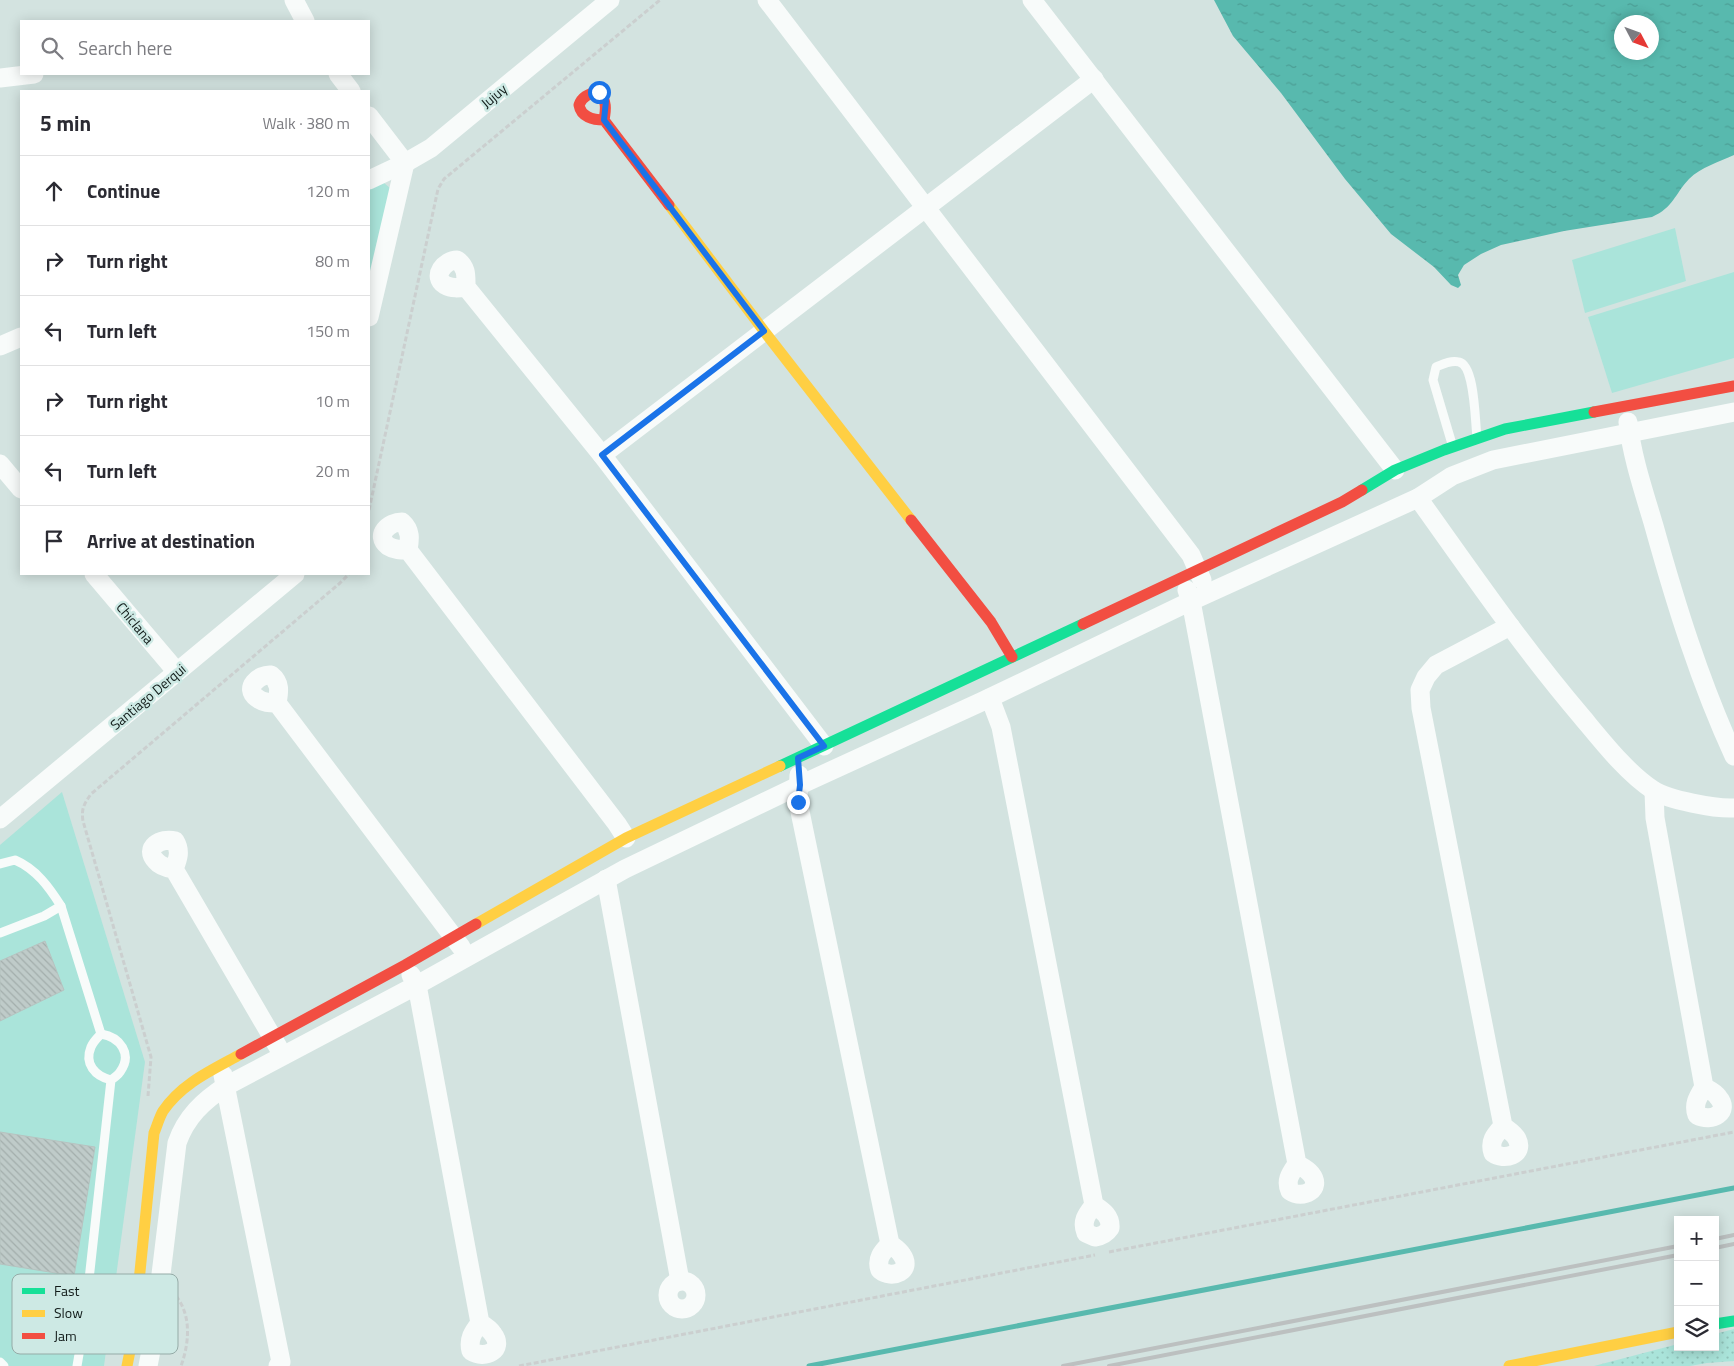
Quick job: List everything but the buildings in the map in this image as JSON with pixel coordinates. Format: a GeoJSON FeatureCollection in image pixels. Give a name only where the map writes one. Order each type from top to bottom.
{"type":"FeatureCollection","features":[{"type":"Feature","properties":{"kind":"street"},"geometry":{"type":"LineString","coordinates":[[294,0],[304,20]]}},
{"type":"Feature","properties":{"kind":"street","name":"Jujuy"},"geometry":{"type":"LineString","coordinates":[[370,180],[431,148],[610,0]]}},
{"type":"Feature","properties":{"kind":"street"},"geometry":{"type":"LineString","coordinates":[[767,0],[1191,555],[1190,573],[1199,598],[1297,1164]]}},
{"type":"Feature","properties":{"kind":"street"},"geometry":{"type":"LineString","coordinates":[[1032,0],[1395,470]]}},
{"type":"Feature","properties":{"kind":"street"},"geometry":{"type":"LineString","coordinates":[[0,78],[26,75]]}},
{"type":"Feature","properties":{"kind":"street"},"geometry":{"type":"LineString","coordinates":[[339,75],[350,90]]}},
{"type":"Feature","properties":{"kind":"street"},"geometry":{"type":"LineString","coordinates":[[602,455],[1094,80]]}},
{"type":"Feature","properties":{"kind":"street"},"geometry":{"type":"LineString","coordinates":[[370,117],[405,163],[370,312]]}},
{"type":"Feature","properties":{"kind":"street"},"geometry":{"type":"LineString","coordinates":[[604,120],[764,331],[990,622],[1006,660],[1012,687]]}},
{"type":"Feature","properties":{"kind":"street"},"geometry":{"type":"LineString","coordinates":[[466,287],[602,455],[824,746]]}},
{"type":"Feature","properties":{"kind":"street"},"geometry":{"type":"LineString","coordinates":[[0,346],[20,337]]}},
{"type":"Feature","properties":{"kind":"street"},"geometry":{"type":"LineString","coordinates":[[140,1274],[154,1133],[162,1114],[174,1097],[194,1079],[220,1064],[405,965],[619,842],[1342,502],[1395,470],[1504,429],[1734,386]]}},
{"type":"Feature","properties":{"kind":"street"},"geometry":{"type":"LineString","coordinates":[[1626,407],[1629,433],[1678,611],[1715,716],[1734,756]]}},
{"type":"Feature","properties":{"kind":"street"},"geometry":{"type":"LineString","coordinates":[[161,1274],[175,1155],[179,1137],[193,1112],[212,1095],[226,1086],[418,985],[625,869],[1199,598],[1393,510],[1425,494],[1452,476],[1493,460],[1734,412]]}},
{"type":"Feature","properties":{"kind":"street"},"geometry":{"type":"LineString","coordinates":[[1418,460],[1425,463],[1434,473],[1434,481],[1425,494]]}},
{"type":"Feature","properties":{"kind":"street"},"geometry":{"type":"LineString","coordinates":[[0,464],[20,488]]}},
{"type":"Feature","properties":{"kind":"street"},"geometry":{"type":"LineString","coordinates":[[1370,485],[1369,493],[1376,505],[1393,510]]}},
{"type":"Feature","properties":{"kind":"street"},"geometry":{"type":"LineString","coordinates":[[1425,494],[1510,626],[1565,697],[1632,772],[1654,791],[1699,804],[1734,808]]}},
{"type":"Feature","properties":{"kind":"street"},"geometry":{"type":"LineString","coordinates":[[408,550],[617,824],[625,869]]}},
{"type":"Feature","properties":{"kind":"street","name":"Chiclana"},"geometry":{"type":"LineString","coordinates":[[95,575],[177,672]]}},
{"type":"Feature","properties":{"kind":"street","name":"Santiago Derqui"},"geometry":{"type":"LineString","coordinates":[[0,819],[294,575]]}},
{"type":"Feature","properties":{"kind":"street"},"geometry":{"type":"LineString","coordinates":[[1503,1126],[1420,708],[1420,690],[1426,677],[1436,665],[1510,626]]}},
{"type":"Feature","properties":{"kind":"street"},"geometry":{"type":"LineString","coordinates":[[969,678],[970,686],[985,700],[1001,727],[1094,1206]]}},
{"type":"Feature","properties":{"kind":"street"},"geometry":{"type":"LineString","coordinates":[[277,703],[454,936],[467,956]]}},
{"type":"Feature","properties":{"kind":"street"},"geometry":{"type":"LineString","coordinates":[[798,758],[800,785],[798,802],[890,1244]]}},
{"type":"Feature","properties":{"kind":"street"},"geometry":{"type":"LineString","coordinates":[[1654,791],[1655,818],[1704,1087]]}},
{"type":"Feature","properties":{"kind":"street"},"geometry":{"type":"LineString","coordinates":[[583,862],[601,882],[680,1281]]}},
{"type":"Feature","properties":{"kind":"street"},"geometry":{"type":"LineString","coordinates":[[174,870],[283,1057]]}},
{"type":"Feature","properties":{"kind":"street"},"geometry":{"type":"LineString","coordinates":[[405,965],[418,985],[480,1323]]}},
{"type":"Feature","properties":{"kind":"street"},"geometry":{"type":"LineString","coordinates":[[220,1064],[282,1365]]}},
{"type":"Feature","properties":{"kind":"street"},"geometry":{"type":"LineString","coordinates":[[1719,1324],[1734,1321]]}},
{"type":"Feature","properties":{"kind":"street"},"geometry":{"type":"LineString","coordinates":[[1509,1366],[1674,1335]]}},
{"type":"Feature","properties":{"kind":"street"},"geometry":{"type":"LineString","coordinates":[[1580,1364],[1674,1335]]}},
{"type":"Feature","properties":{"kind":"street"},"geometry":{"type":"LineString","coordinates":[[1528,1366],[1565,1355]]}},
{"type":"Feature","properties":{"kind":"lane"},"geometry":{"type":"LineString","coordinates":[[1453,447],[1433,380],[1436,367],[1450,362],[1460,362],[1465,365],[1470,376],[1477,438]]}},
{"type":"Feature","properties":{"kind":"lane"},"geometry":{"type":"LineString","coordinates":[[0,864],[16,860],[29,866],[52,891],[61,906],[101,1034]]}},
{"type":"Feature","properties":{"kind":"lane"},"geometry":{"type":"LineString","coordinates":[[0,933],[44,916],[61,906]]}},
{"type":"Feature","properties":{"kind":"lane"},"geometry":{"type":"LineString","coordinates":[[101,1034],[91,1046],[89,1060],[92,1070],[102,1078],[111,1080]]}},
{"type":"Feature","properties":{"kind":"lane"},"geometry":{"type":"LineString","coordinates":[[90,1274],[111,1080],[121,1072],[126,1057],[121,1043],[112,1035],[101,1034]]}},
{"type":"Feature","properties":{"kind":"lane"},"geometry":{"type":"LineString","coordinates":[[0,1362],[4,1366]]}},
{"type":"Feature","properties":{"kind":"path"},"geometry":{"type":"LineString","coordinates":[[370,505],[438,189],[444,179],[660,0]]}},
{"type":"Feature","properties":{"kind":"path"},"geometry":{"type":"LineString","coordinates":[[519,1366],[1734,1132]]}},
{"type":"Feature","properties":{"kind":"path"},"geometry":{"type":"LineString","coordinates":[[178,1298],[185,1311],[187,1327],[186,1352],[181,1366]]}},
{"type":"Feature","properties":{"kind":"green space"},"geometry":{"type":"Polygon","coordinates":[[[384,183],[390,188],[370,288],[370,188],[384,183]]]}},
{"type":"Feature","properties":{"kind":"green space"},"geometry":{"type":"Polygon","coordinates":[[[1675,228],[1686,281],[1585,313],[1572,260],[1675,228]]]}},
{"type":"Feature","properties":{"kind":"green space"},"geometry":{"type":"Polygon","coordinates":[[[1734,272],[1734,358],[1612,393],[1588,317],[1734,272]]]}},
{"type":"Feature","properties":{"kind":"green space"},"geometry":{"type":"Polygon","coordinates":[[[62,792],[145,1062],[116,1274],[12,1274],[12,1354],[106,1354],[104,1366],[0,1366],[0,845],[62,792]]]}},
{"type":"Feature","properties":{"kind":"green space"},"geometry":{"type":"Polygon","coordinates":[[[1734,1329],[1734,1361],[1690,1366],[1594,1366],[1674,1345],[1674,1351],[1719,1351],[1719,1333],[1734,1329]]]}},
{"type":"Feature","properties":{"kind":"water"},"geometry":{"type":"Polygon","coordinates":[[[1214,0],[1734,0],[1734,155],[1694,175],[1665,209],[1652,217],[1564,231],[1501,245],[1481,254],[1464,265],[1458,275],[1461,285],[1458,288],[1451,285],[1434,267],[1391,234],[1345,179],[1281,93],[1233,36],[1214,0]]]}},
{"type":"Feature","properties":{"kind":"waterway"},"geometry":{"type":"LineString","coordinates":[[809,1366],[1734,1188]]}},
{"type":"Feature","properties":{"kind":"railway"},"geometry":{"type":"LineString","coordinates":[[1719,1238],[1734,1235]]}},
{"type":"Feature","properties":{"kind":"railway"},"geometry":{"type":"LineString","coordinates":[[1719,1247],[1734,1244]]}},
{"type":"Feature","properties":{"kind":"railway"},"geometry":{"type":"LineString","coordinates":[[1063,1366],[1674,1247]]}},
{"type":"Feature","properties":{"kind":"railway"},"geometry":{"type":"LineString","coordinates":[[1109,1366],[1674,1256]]}},
{"type":"Feature","properties":{"kind":"traffic: fast"},"geometry":{"type":"LineString","coordinates":[[1362,490],[1395,470],[1444,450],[1505,429],[1594,412]]}},
{"type":"Feature","properties":{"kind":"traffic: fast"},"geometry":{"type":"LineString","coordinates":[[780,766],[1083,624]]}},
{"type":"Feature","properties":{"kind":"traffic: fast"},"geometry":{"type":"LineString","coordinates":[[1719,1323],[1734,1321]]}},
{"type":"Feature","properties":{"kind":"traffic: slow"},"geometry":{"type":"LineString","coordinates":[[669,205],[911,520]]}},
{"type":"Feature","properties":{"kind":"traffic: slow"},"geometry":{"type":"LineString","coordinates":[[476,924],[626,838],[780,766]]}},
{"type":"Feature","properties":{"kind":"traffic: slow"},"geometry":{"type":"LineString","coordinates":[[140,1274],[154,1133],[159,1119],[171,1101],[188,1085],[241,1054]]}},
{"type":"Feature","properties":{"kind":"traffic: slow"},"geometry":{"type":"LineString","coordinates":[[1509,1366],[1674,1333]]}},
{"type":"Feature","properties":{"kind":"traffic: slow"},"geometry":{"type":"LineString","coordinates":[[127,1366],[129,1354]]}},
{"type":"Feature","properties":{"kind":"traffic: jam"},"geometry":{"type":"LineString","coordinates":[[604,120],[592,118],[582,112],[579,105],[584,97],[599,92],[605,105],[604,120],[669,205]]}},
{"type":"Feature","properties":{"kind":"traffic: jam"},"geometry":{"type":"LineString","coordinates":[[1594,412],[1734,386]]}},
{"type":"Feature","properties":{"kind":"traffic: jam"},"geometry":{"type":"LineString","coordinates":[[1083,624],[1342,502],[1362,490]]}},
{"type":"Feature","properties":{"kind":"traffic: jam"},"geometry":{"type":"LineString","coordinates":[[911,520],[991,622],[1012,657]]}},
{"type":"Feature","properties":{"kind":"traffic: jam"},"geometry":{"type":"LineString","coordinates":[[241,1054],[405,965],[476,924]]}},
{"type":"Feature","properties":{"kind":"route"},"geometry":{"type":"LineString","coordinates":[[599,92],[606,101],[604,120],[764,331],[602,455],[824,746],[798,758],[800,785],[798,802]]}}]}
